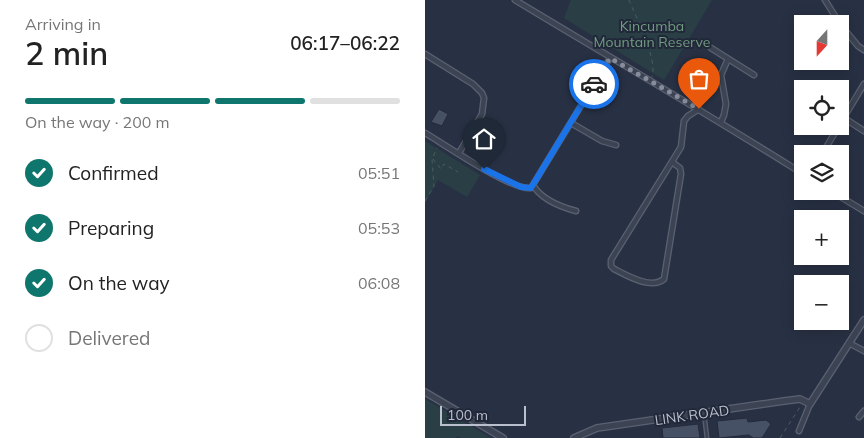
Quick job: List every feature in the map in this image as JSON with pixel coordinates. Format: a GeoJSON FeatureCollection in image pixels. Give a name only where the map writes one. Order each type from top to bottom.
{"type":"FeatureCollection","features":[{"type":"Feature","properties":{"kind":"street"},"geometry":{"type":"LineString","coordinates":[[515,0],[721,122],[794,168]]}},
{"type":"Feature","properties":{"kind":"street"},"geometry":{"type":"LineString","coordinates":[[825,0],[834,15]]}},
{"type":"Feature","properties":{"kind":"street"},"geometry":{"type":"LineString","coordinates":[[849,35],[864,50]]}},
{"type":"Feature","properties":{"kind":"street"},"geometry":{"type":"LineString","coordinates":[[711,48],[754,75]]}},
{"type":"Feature","properties":{"kind":"street"},"geometry":{"type":"LineString","coordinates":[[425,54],[473,84],[484,98],[482,114],[459,153]]}},
{"type":"Feature","properties":{"kind":"street"},"geometry":{"type":"LineString","coordinates":[[425,133],[508,182],[526,189],[531,188],[610,58]]}},
{"type":"Feature","properties":{"kind":"street"},"geometry":{"type":"LineString","coordinates":[[721,122],[726,104],[721,74],[728,59]]}},
{"type":"Feature","properties":{"kind":"street"},"geometry":{"type":"LineString","coordinates":[[849,110],[864,84]]}},
{"type":"Feature","properties":{"kind":"street"},"geometry":{"type":"LineString","coordinates":[[672,162],[680,168],[681,174],[664,279],[657,283],[636,280],[613,269],[611,260],[672,162],[681,144],[684,122],[688,116],[699,109]]}},
{"type":"Feature","properties":{"kind":"street"},"geometry":{"type":"LineString","coordinates":[[849,121],[864,131]]}},
{"type":"Feature","properties":{"kind":"street"},"geometry":{"type":"LineString","coordinates":[[571,123],[601,141],[616,145]]}},
{"type":"Feature","properties":{"kind":"street"},"geometry":{"type":"LineString","coordinates":[[533,185],[542,195],[564,208],[576,211]]}},
{"type":"Feature","properties":{"kind":"street"},"geometry":{"type":"LineString","coordinates":[[846,200],[864,211]]}},
{"type":"Feature","properties":{"kind":"street"},"geometry":{"type":"LineString","coordinates":[[799,431],[810,404],[864,320]]}},
{"type":"Feature","properties":{"kind":"street"},"geometry":{"type":"LineString","coordinates":[[849,343],[864,351]]}},
{"type":"Feature","properties":{"kind":"street"},"geometry":{"type":"LineString","coordinates":[[425,392],[503,438]]}},
{"type":"Feature","properties":{"kind":"street","name":"LINK ROAD"},"geometry":{"type":"LineString","coordinates":[[574,438],[597,428],[796,399],[804,400],[810,404]]}},
{"type":"Feature","properties":{"kind":"street"},"geometry":{"type":"LineString","coordinates":[[859,417],[864,411]]}},
{"type":"Feature","properties":{"kind":"lane"},"geometry":{"type":"LineString","coordinates":[[705,413],[707,438]]}},
{"type":"Feature","properties":{"kind":"path"},"geometry":{"type":"LineString","coordinates":[[629,0],[646,40],[654,68],[651,82]]}},
{"type":"Feature","properties":{"kind":"path"},"geometry":{"type":"LineString","coordinates":[[425,201],[434,186],[432,158],[441,142]]}},
{"type":"Feature","properties":{"kind":"path"},"geometry":{"type":"LineString","coordinates":[[432,158],[441,169],[444,164],[458,172]]}},
{"type":"Feature","properties":{"kind":"path"},"geometry":{"type":"LineString","coordinates":[[780,438],[800,407]]}},
{"type":"Feature","properties":{"kind":"green space","name":"Kincumba Mountain Reserve"},"geometry":{"type":"Polygon","coordinates":[[[571,0],[712,0],[664,80],[564,18],[571,0]]]}},
{"type":"Feature","properties":{"kind":"green space"},"geometry":{"type":"Polygon","coordinates":[[[425,141],[480,175],[467,197],[438,180],[425,203],[425,141]]]}},
{"type":"Feature","properties":{"kind":"green space"},"geometry":{"type":"Polygon","coordinates":[[[425,399],[491,438],[461,438],[457,436],[456,438],[425,438],[425,399]]]}},
{"type":"Feature","properties":{"kind":"building"},"geometry":{"type":"Polygon","coordinates":[[[439,109],[448,114],[442,126],[431,122],[439,109]]]}},
{"type":"Feature","properties":{"kind":"building"},"geometry":{"type":"Polygon","coordinates":[[[747,418],[748,422],[766,420],[771,424],[762,438],[753,438],[749,435],[719,438],[717,421],[747,418]]]}},
{"type":"Feature","properties":{"kind":"building"},"geometry":{"type":"Polygon","coordinates":[[[698,424],[700,438],[663,438],[662,428],[698,424]]]}},
{"type":"Feature","properties":{"kind":"way so far"},"geometry":{"type":"LineString","coordinates":[[594,84],[610,58],[699,109]]}},
{"type":"Feature","properties":{"kind":"route"},"geometry":{"type":"LineString","coordinates":[[484,169],[521,187],[531,188],[594,84]]}}]}
